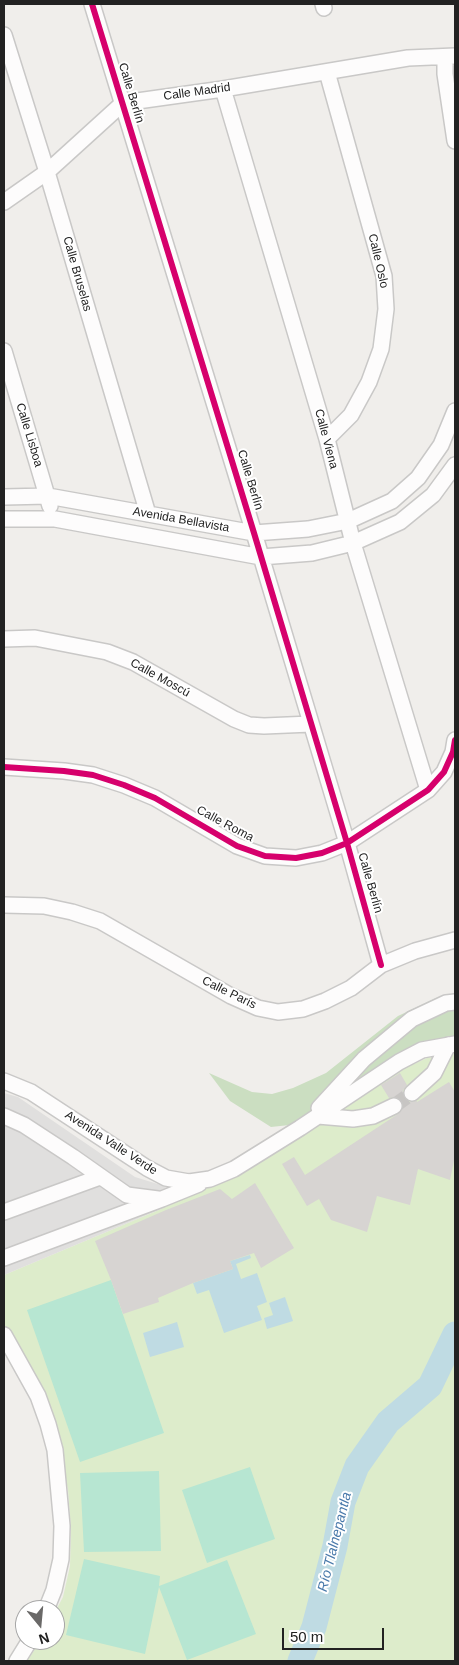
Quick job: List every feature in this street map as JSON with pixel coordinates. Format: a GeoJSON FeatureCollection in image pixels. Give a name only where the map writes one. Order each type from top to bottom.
{"type":"FeatureCollection","features":[{"type":"Feature","properties":{"kind":"street","name":"Calle Berlín"},"geometry":{"type":"LineString","coordinates":[[92,4],[254,533],[347,843],[381,965]]}},
{"type":"Feature","properties":{"kind":"street","name":"Calle Bruselas"},"geometry":{"type":"LineString","coordinates":[[4,35],[47,172],[148,514]]}},
{"type":"Feature","properties":{"kind":"street"},"geometry":{"type":"LineString","coordinates":[[423,57],[450,74]]}},
{"type":"Feature","properties":{"kind":"street","name":"Calle Madrid"},"geometry":{"type":"LineString","coordinates":[[123,103],[223,89],[408,58],[450,57]]}},
{"type":"Feature","properties":{"kind":"street"},"geometry":{"type":"LineString","coordinates":[[450,57],[455,141]]}},
{"type":"Feature","properties":{"kind":"street","name":"Calle Oslo"},"geometry":{"type":"LineString","coordinates":[[327,72],[384,276],[386,309],[381,349],[369,382],[351,415],[327,439]]}},
{"type":"Feature","properties":{"kind":"street","name":"Calle Viena"},"geometry":{"type":"LineString","coordinates":[[223,89],[327,439],[353,544],[428,790]]}},
{"type":"Feature","properties":{"kind":"street"},"geometry":{"type":"LineString","coordinates":[[4,202],[47,172],[123,103]]}},
{"type":"Feature","properties":{"kind":"street","name":"Calle Lisboa"},"geometry":{"type":"LineString","coordinates":[[4,352],[55,519]]}},
{"type":"Feature","properties":{"kind":"street","name":"Avenida Bellavista"},"geometry":{"type":"LineString","coordinates":[[4,497],[48,496],[254,533],[308,529],[348,521],[392,501],[418,478],[441,445],[455,411]]}},
{"type":"Feature","properties":{"kind":"street","name":"Avenida Bellavista"},"geometry":{"type":"LineString","coordinates":[[4,519],[55,519],[261,558],[312,553],[353,544],[400,522],[433,495],[455,465]]}},
{"type":"Feature","properties":{"kind":"street","name":"Calle Moscú"},"geometry":{"type":"LineString","coordinates":[[4,639],[35,638],[106,652],[133,662],[234,719],[249,725],[311,724]]}},
{"type":"Feature","properties":{"kind":"street","name":"Calle Roma"},"geometry":{"type":"LineString","coordinates":[[4,767],[93,775],[155,798],[237,846],[265,856],[296,858],[322,853],[347,843],[428,790],[444,772],[453,752],[455,740]]}},
{"type":"Feature","properties":{"kind":"street","name":"Calle París"},"geometry":{"type":"LineString","coordinates":[[4,905],[44,906],[100,921],[231,996],[258,1008],[278,1012],[303,1010],[351,988],[381,965],[415,951],[455,940]]}},
{"type":"Feature","properties":{"kind":"street","name":"Avenida Valle Verde"},"geometry":{"type":"LineString","coordinates":[[300,1128],[364,1059],[392,1035],[412,1019],[455,1002]]}},
{"type":"Feature","properties":{"kind":"street"},"geometry":{"type":"LineString","coordinates":[[412,1093],[434,1073],[452,1044]]}},
{"type":"Feature","properties":{"kind":"street","name":"Avenida Valle Verde"},"geometry":{"type":"LineString","coordinates":[[4,1081],[31,1092],[147,1168],[166,1178],[189,1182],[210,1179],[234,1169],[300,1128],[399,1062],[422,1050],[452,1044]]}},
{"type":"Feature","properties":{"kind":"street"},"geometry":{"type":"LineString","coordinates":[[318,1116],[353,1119],[373,1116],[394,1106]]}},
{"type":"Feature","properties":{"kind":"street"},"geometry":{"type":"LineString","coordinates":[[4,1116],[24,1126],[73,1157],[127,1195],[162,1199]]}},
{"type":"Feature","properties":{"kind":"street"},"geometry":{"type":"LineString","coordinates":[[4,1212],[100,1177]]}},
{"type":"Feature","properties":{"kind":"street"},"geometry":{"type":"LineString","coordinates":[[4,1258],[210,1179]]}},
{"type":"Feature","properties":{"kind":"street"},"geometry":{"type":"LineString","coordinates":[[4,1335],[38,1396],[55,1450],[62,1526],[61,1559],[50,1600]]}},
{"type":"Feature","properties":{"kind":"street"},"geometry":{"type":"LineString","coordinates":[[17,1661],[24,1650]]}},
{"type":"Feature","properties":{"kind":"green space"},"geometry":{"type":"Polygon","coordinates":[[[455,993],[455,1041],[447,1041],[299,1124],[271,1127],[230,1101],[209,1073],[252,1092],[272,1094],[293,1088],[326,1073],[398,1016],[436,998],[455,993]]]}},
{"type":"Feature","properties":{"kind":"green space"},"geometry":{"type":"Polygon","coordinates":[[[455,1054],[455,1324],[447,1351],[455,1334],[455,1661],[27,1661],[34,1650],[65,1650],[65,1600],[61,1600],[70,1566],[71,1530],[68,1490],[60,1452],[4,1331],[4,1275],[161,1209],[212,1185],[303,1134],[405,1068],[427,1058],[455,1054]]]}},
{"type":"Feature","properties":{"kind":"green space"},"geometry":{"type":"Polygon","coordinates":[[[111,1280],[164,1433],[80,1462],[27,1310],[111,1280]]]}},
{"type":"Feature","properties":{"kind":"green space"},"geometry":{"type":"Polygon","coordinates":[[[250,1467],[275,1539],[207,1563],[182,1490],[250,1467]]]}},
{"type":"Feature","properties":{"kind":"green space"},"geometry":{"type":"Polygon","coordinates":[[[159,1471],[161,1551],[84,1552],[80,1473],[159,1471]]]}},
{"type":"Feature","properties":{"kind":"green space"},"geometry":{"type":"Polygon","coordinates":[[[84,1559],[160,1576],[159,1586],[227,1560],[256,1634],[187,1660],[159,1587],[145,1654],[66,1635],[84,1559]]]}},
{"type":"Feature","properties":{"kind":"shaded area"},"geometry":{"type":"Polygon","coordinates":[[[4,1093],[18,1097],[135,1177],[161,1185],[212,1185],[161,1209],[4,1275],[4,1093]]]}},
{"type":"Feature","properties":{"kind":"water"},"geometry":{"type":"Polygon","coordinates":[[[250,1255],[251,1258],[236,1264],[241,1279],[257,1273],[267,1302],[257,1306],[262,1320],[224,1333],[209,1290],[197,1294],[193,1283],[233,1269],[230,1261],[250,1255]]]}},
{"type":"Feature","properties":{"kind":"water"},"geometry":{"type":"Polygon","coordinates":[[[285,1297],[293,1321],[267,1329],[264,1318],[273,1315],[269,1303],[285,1297]]]}},
{"type":"Feature","properties":{"kind":"water"},"geometry":{"type":"Polygon","coordinates":[[[177,1322],[184,1347],[150,1357],[143,1333],[177,1322]]]}},
{"type":"Feature","properties":{"kind":"building"},"geometry":{"type":"Polygon","coordinates":[[[400,1073],[407,1085],[403,1090],[403,1095],[409,1102],[417,1102],[449,1082],[455,1092],[455,1156],[450,1180],[418,1169],[410,1205],[377,1196],[367,1232],[331,1220],[319,1199],[307,1206],[282,1164],[294,1157],[305,1175],[398,1114],[403,1107],[402,1102],[395,1097],[389,1098],[381,1085],[400,1073]]]}},
{"type":"Feature","properties":{"kind":"building"},"geometry":{"type":"Polygon","coordinates":[[[255,1183],[294,1248],[261,1268],[254,1253],[230,1261],[233,1269],[158,1298],[159,1302],[123,1314],[95,1241],[220,1189],[232,1199],[255,1183]]]}},
{"type":"Feature","properties":{"kind":"waterway","name":"Río Tlalnepantla"},"geometry":{"type":"LineString","coordinates":[[300,1661],[314,1627],[335,1546],[343,1502],[357,1466],[388,1422],[430,1386],[455,1334]]}},
{"type":"Feature","properties":{"kind":"tunnel"},"geometry":{"type":"LineString","coordinates":[[394,1106],[412,1093]]}},
{"type":"Feature","properties":{"kind":"cycle path"},"geometry":{"type":"LineString","coordinates":[[92,4],[254,533],[347,843],[381,965]]}},
{"type":"Feature","properties":{"kind":"cycle path"},"geometry":{"type":"LineString","coordinates":[[4,767],[93,775],[155,798],[237,846],[265,856],[296,858],[322,853],[347,843],[428,790],[444,772],[453,752],[455,740]]}}]}
